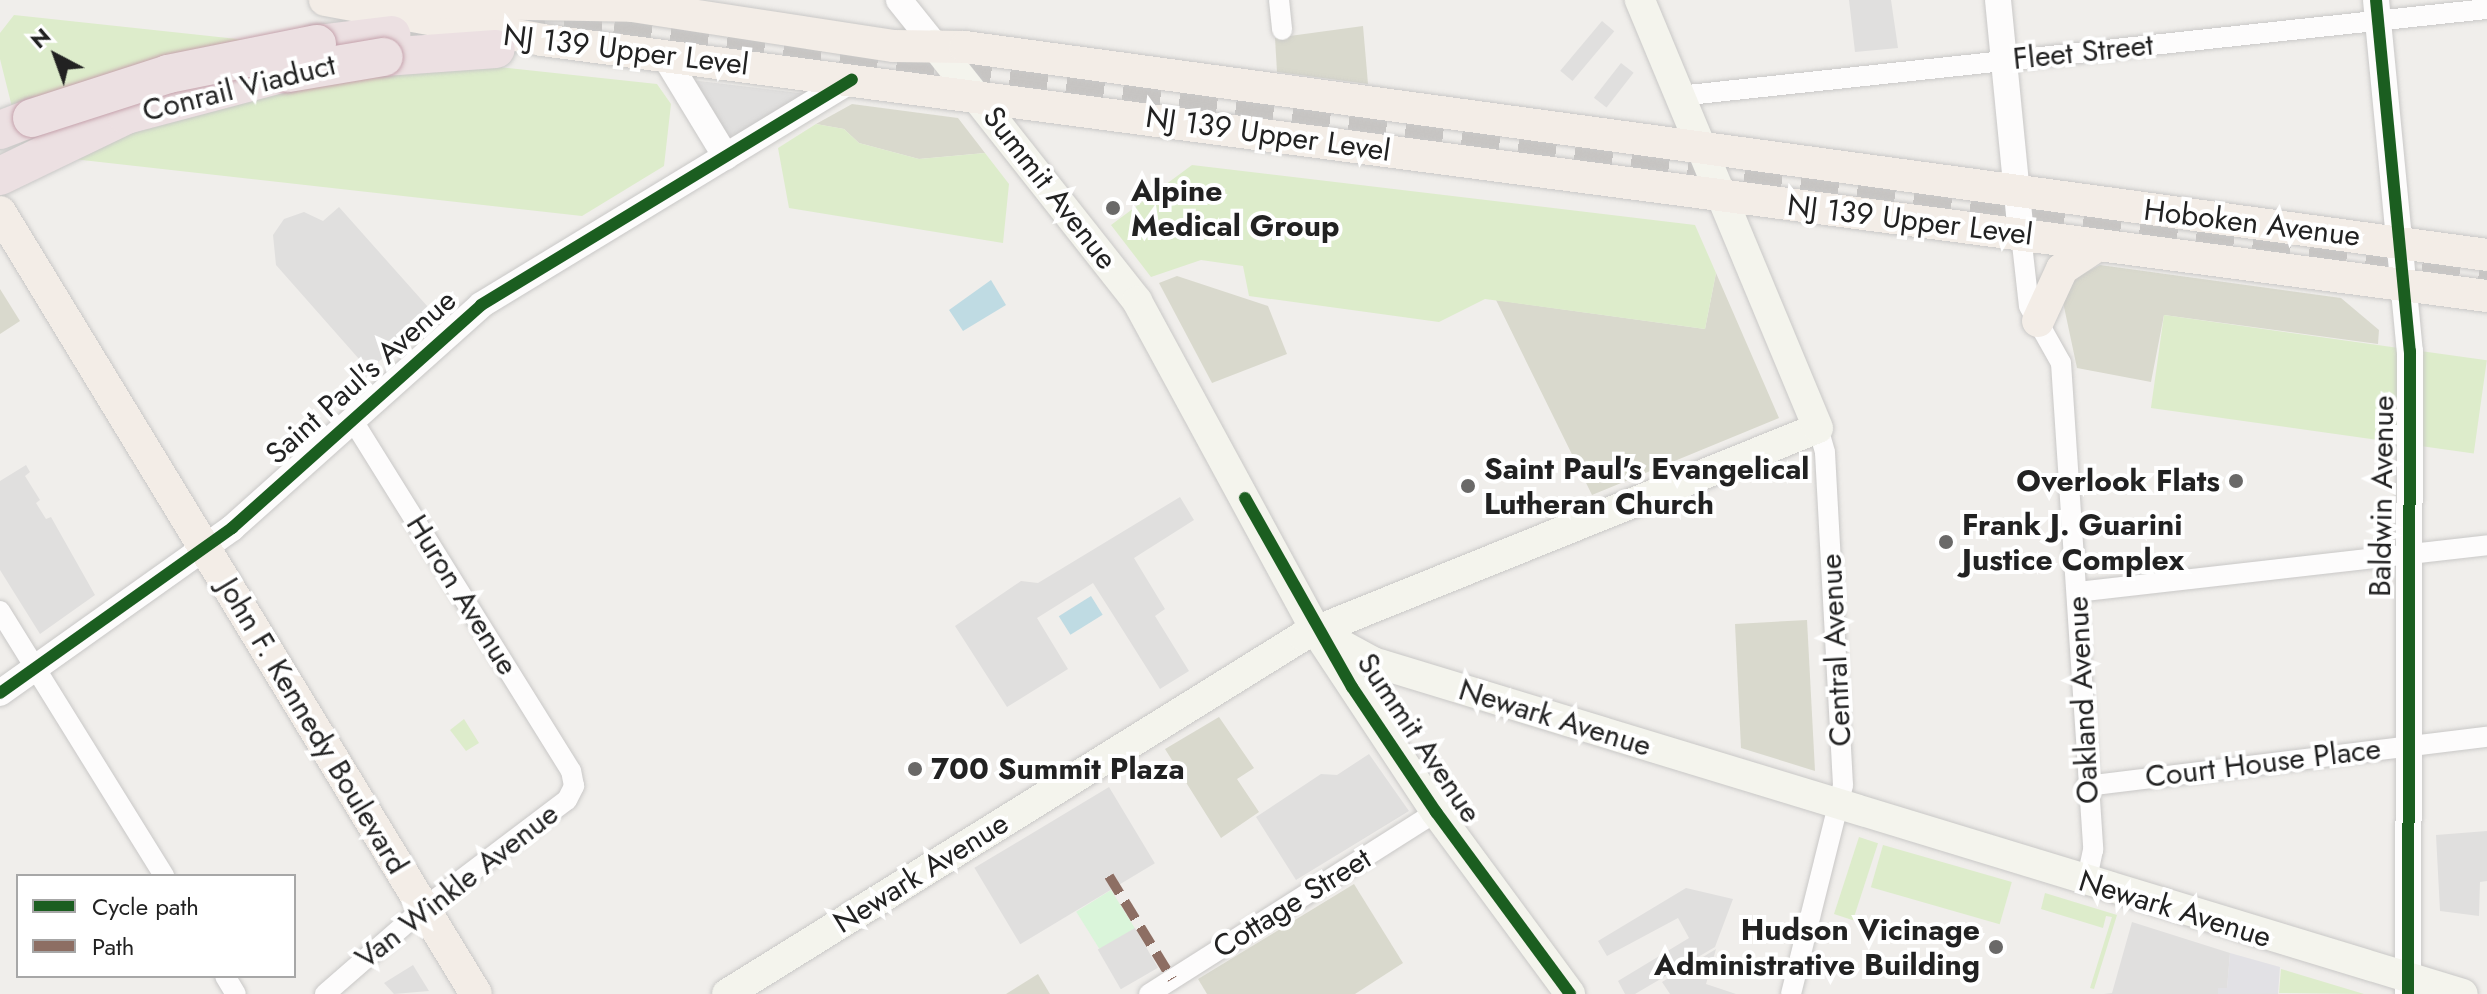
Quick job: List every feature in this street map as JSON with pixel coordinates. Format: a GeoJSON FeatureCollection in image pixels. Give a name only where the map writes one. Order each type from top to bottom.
{"type":"FeatureCollection","features":[{"type":"Feature","properties":{"kind":"highway","name":"Conrail Viaduct"},"geometry":{"type":"LineString","coordinates":[[16,124],[160,76],[317,44],[388,46]]}},
{"type":"Feature","properties":{"kind":"highway","name":"Conrail Viaduct"},"geometry":{"type":"LineString","coordinates":[[82,128],[165,94],[259,71],[285,73],[388,46]]}},
{"type":"Feature","properties":{"kind":"highway"},"geometry":{"type":"LineString","coordinates":[[388,46],[496,49]]}},
{"type":"Feature","properties":{"kind":"highway"},"geometry":{"type":"LineString","coordinates":[[0,158],[82,128]]}},
{"type":"Feature","properties":{"kind":"highway"},"geometry":{"type":"LineString","coordinates":[[0,176],[82,128]]}},
{"type":"Feature","properties":{"kind":"main road","name":"NJ 139 Upper Level"},"geometry":{"type":"LineString","coordinates":[[328,0],[630,3],[894,46],[935,45],[1701,146],[2017,192]]}},
{"type":"Feature","properties":{"kind":"main road","name":"NJ 139 Upper Level"},"geometry":{"type":"LineString","coordinates":[[328,0],[484,31],[2208,260]]}},
{"type":"Feature","properties":{"kind":"main road","name":"Central Avenue"},"geometry":{"type":"LineString","coordinates":[[1640,0],[1818,428]]}},
{"type":"Feature","properties":{"kind":"main road","name":"Summit Avenue"},"geometry":{"type":"LineString","coordinates":[[935,45],[1137,301],[1316,631],[1436,812],[1562,991]]}},
{"type":"Feature","properties":{"kind":"main road","name":"Hoboken Avenue"},"geometry":{"type":"LineString","coordinates":[[2017,192],[2487,255]]}},
{"type":"Feature","properties":{"kind":"main road","name":"John F. Kennedy Boulevard"},"geometry":{"type":"LineString","coordinates":[[0,212],[476,994]]}},
{"type":"Feature","properties":{"kind":"main road"},"geometry":{"type":"LineString","coordinates":[[2038,321],[2062,269],[2098,245]]}},
{"type":"Feature","properties":{"kind":"main road","name":"Hoboken Avenue"},"geometry":{"type":"LineString","coordinates":[[2208,260],[2487,296]]}},
{"type":"Feature","properties":{"kind":"main road"},"geometry":{"type":"LineString","coordinates":[[1316,631],[1818,428]]}},
{"type":"Feature","properties":{"kind":"main road","name":"Newark Avenue"},"geometry":{"type":"LineString","coordinates":[[727,994],[1316,631],[1373,662],[2409,985],[2463,994]]}},
{"type":"Feature","properties":{"kind":"street","name":"Summit Avenue"},"geometry":{"type":"LineString","coordinates":[[899,0],[935,45]]}},
{"type":"Feature","properties":{"kind":"street"},"geometry":{"type":"LineString","coordinates":[[1279,0],[1282,30]]}},
{"type":"Feature","properties":{"kind":"street","name":"Oakland Avenue"},"geometry":{"type":"LineString","coordinates":[[1998,0],[2027,298],[2061,363],[2077,592],[2086,786],[2093,850],[2086,882]]}},
{"type":"Feature","properties":{"kind":"street","name":"Fleet Street"},"geometry":{"type":"LineString","coordinates":[[1679,96],[2004,60],[2377,10],[2487,9]]}},
{"type":"Feature","properties":{"kind":"street","name":"Baldwin Avenue"},"geometry":{"type":"LineString","coordinates":[[2377,10],[2403,242],[2410,351],[2405,555],[2409,985]]}},
{"type":"Feature","properties":{"kind":"street"},"geometry":{"type":"LineString","coordinates":[[664,55],[726,157]]}},
{"type":"Feature","properties":{"kind":"street","name":"Saint Paul's Avenue"},"geometry":{"type":"LineString","coordinates":[[0,693],[205,548],[496,294],[852,79]]}},
{"type":"Feature","properties":{"kind":"street","name":"Huron Avenue"},"geometry":{"type":"LineString","coordinates":[[353,421],[571,771]]}},
{"type":"Feature","properties":{"kind":"street","name":"Central Avenue"},"geometry":{"type":"LineString","coordinates":[[1791,994],[1839,806],[1842,769],[1825,452],[1818,428]]}},
{"type":"Feature","properties":{"kind":"street"},"geometry":{"type":"LineString","coordinates":[[2077,592],[2487,545]]}},
{"type":"Feature","properties":{"kind":"street"},"geometry":{"type":"LineString","coordinates":[[0,611],[163,874]]}},
{"type":"Feature","properties":{"kind":"street","name":"Court House Place"},"geometry":{"type":"LineString","coordinates":[[2086,786],[2487,737]]}},
{"type":"Feature","properties":{"kind":"street","name":"Van Winkle Avenue"},"geometry":{"type":"LineString","coordinates":[[325,994],[424,908],[567,800],[574,786],[571,771]]}},
{"type":"Feature","properties":{"kind":"street","name":"Cottage Street"},"geometry":{"type":"LineString","coordinates":[[1149,994],[1436,812]]}},
{"type":"Feature","properties":{"kind":"shaded area"},"geometry":{"type":"Polygon","coordinates":[[[1849,0],[1891,0],[1898,48],[1855,52],[1849,0]]]}},
{"type":"Feature","properties":{"kind":"shaded area"},"geometry":{"type":"Polygon","coordinates":[[[1602,21],[1614,31],[1572,81],[1560,71],[1602,21]]]}},
{"type":"Feature","properties":{"kind":"shaded area"},"geometry":{"type":"Polygon","coordinates":[[[1363,26],[1368,84],[1277,72],[1275,38],[1363,26]]]}},
{"type":"Feature","properties":{"kind":"shaded area"},"geometry":{"type":"Polygon","coordinates":[[[1621,63],[1634,73],[1607,108],[1594,98],[1621,63]]]}},
{"type":"Feature","properties":{"kind":"shaded area"},"geometry":{"type":"Polygon","coordinates":[[[691,80],[807,94],[727,142],[691,80]]]}},
{"type":"Feature","properties":{"kind":"shaded area"},"geometry":{"type":"Polygon","coordinates":[[[852,104],[958,118],[985,153],[919,159],[859,143],[844,129],[816,124],[852,104]]]}},
{"type":"Feature","properties":{"kind":"shaded area"},"geometry":{"type":"Polygon","coordinates":[[[339,207],[436,316],[378,362],[359,359],[276,265],[273,235],[284,219],[304,212],[323,221],[339,207]]]}},
{"type":"Feature","properties":{"kind":"shaded area"},"geometry":{"type":"Polygon","coordinates":[[[2100,265],[2341,298],[2379,330],[2378,344],[2164,315],[2151,382],[2077,368],[2063,302],[2071,280],[2100,265]]]}},
{"type":"Feature","properties":{"kind":"shaded area"},"geometry":{"type":"Polygon","coordinates":[[[1716,273],[1779,418],[1592,495],[1496,300],[1705,329],[1716,273]]]}},
{"type":"Feature","properties":{"kind":"shaded area"},"geometry":{"type":"Polygon","coordinates":[[[1177,276],[1268,306],[1287,354],[1212,383],[1159,283],[1177,276]]]}},
{"type":"Feature","properties":{"kind":"shaded area"},"geometry":{"type":"Polygon","coordinates":[[[0,289],[20,321],[0,334],[0,289]]]}},
{"type":"Feature","properties":{"kind":"shaded area"},"geometry":{"type":"Polygon","coordinates":[[[26,465],[30,472],[25,476],[40,500],[36,503],[46,519],[51,517],[95,595],[40,634],[0,570],[0,481],[26,465]]]}},
{"type":"Feature","properties":{"kind":"shaded area"},"geometry":{"type":"Polygon","coordinates":[[[1180,497],[1194,520],[1134,558],[1165,609],[1155,616],[1189,671],[1160,689],[1093,583],[1037,618],[1068,669],[1007,707],[955,626],[1021,581],[1038,583],[1180,497]]]}},
{"type":"Feature","properties":{"kind":"shaded area"},"geometry":{"type":"Polygon","coordinates":[[[1807,620],[1815,771],[1741,748],[1735,624],[1807,620]]]}},
{"type":"Feature","properties":{"kind":"shaded area"},"geometry":{"type":"Polygon","coordinates":[[[1219,717],[1254,768],[1237,779],[1259,812],[1221,838],[1165,749],[1219,717]]]}},
{"type":"Feature","properties":{"kind":"shaded area"},"geometry":{"type":"Polygon","coordinates":[[[1369,754],[1409,811],[1296,880],[1256,817],[1321,774],[1337,775],[1369,754]]]}},
{"type":"Feature","properties":{"kind":"shaded area"},"geometry":{"type":"Polygon","coordinates":[[[1109,787],[1155,863],[1020,944],[974,868],[1109,787]]]}},
{"type":"Feature","properties":{"kind":"shaded area"},"geometry":{"type":"Polygon","coordinates":[[[2487,831],[2487,881],[2480,882],[2479,916],[2440,911],[2436,835],[2487,831]]]}},
{"type":"Feature","properties":{"kind":"shaded area"},"geometry":{"type":"Polygon","coordinates":[[[1354,884],[1403,963],[1355,994],[1207,994],[1198,979],[1354,884]]]}},
{"type":"Feature","properties":{"kind":"shaded area"},"geometry":{"type":"Polygon","coordinates":[[[1686,888],[1733,899],[1715,947],[1635,994],[1625,994],[1618,981],[1689,938],[1678,918],[1607,956],[1598,941],[1686,888]]]}},
{"type":"Feature","properties":{"kind":"shaded area"},"geometry":{"type":"Polygon","coordinates":[[[2132,922],[2230,953],[2227,989],[2219,988],[2218,994],[2104,994],[2112,993],[2132,922]]]}},
{"type":"Feature","properties":{"kind":"shaded area"},"geometry":{"type":"Polygon","coordinates":[[[1135,928],[1158,968],[1121,989],[1098,950],[1135,928]]]}},
{"type":"Feature","properties":{"kind":"shaded area"},"geometry":{"type":"Polygon","coordinates":[[[1716,949],[1706,984],[1736,994],[1670,994],[1662,982],[1716,949]]]}},
{"type":"Feature","properties":{"kind":"shaded area"},"geometry":{"type":"Polygon","coordinates":[[[2230,953],[2280,967],[2278,994],[2218,994],[2218,988],[2227,988],[2230,953]]]}},
{"type":"Feature","properties":{"kind":"shaded area"},"geometry":{"type":"Polygon","coordinates":[[[413,965],[429,991],[394,994],[384,983],[413,965]]]}},
{"type":"Feature","properties":{"kind":"shaded area"},"geometry":{"type":"Polygon","coordinates":[[[1038,974],[1050,994],[1006,994],[1038,974]]]}},
{"type":"Feature","properties":{"kind":"green space"},"geometry":{"type":"Polygon","coordinates":[[[14,15],[657,84],[671,104],[664,166],[582,216],[73,159],[30,179],[0,59],[0,33],[14,15]]]}},
{"type":"Feature","properties":{"kind":"green space"},"geometry":{"type":"Polygon","coordinates":[[[816,124],[844,129],[859,143],[919,159],[985,153],[1009,184],[1003,243],[789,208],[778,148],[816,124]]]}},
{"type":"Feature","properties":{"kind":"green space"},"geometry":{"type":"Polygon","coordinates":[[[1192,165],[1695,225],[1716,273],[1705,329],[1485,299],[1439,322],[1249,296],[1243,266],[1201,260],[1151,277],[1111,225],[1192,165]]]}},
{"type":"Feature","properties":{"kind":"green space"},"geometry":{"type":"Polygon","coordinates":[[[2164,315],[2487,360],[2474,453],[2151,408],[2164,315]]]}},
{"type":"Feature","properties":{"kind":"green space"},"geometry":{"type":"Polygon","coordinates":[[[464,719],[479,743],[466,751],[450,730],[464,719]]]}},
{"type":"Feature","properties":{"kind":"green space"},"geometry":{"type":"Polygon","coordinates":[[[1859,837],[1878,843],[1853,920],[1834,914],[1859,837]]]}},
{"type":"Feature","properties":{"kind":"green space"},"geometry":{"type":"Polygon","coordinates":[[[1883,845],[2012,882],[2000,924],[1871,887],[1883,845]]]}},
{"type":"Feature","properties":{"kind":"green space"},"geometry":{"type":"Polygon","coordinates":[[[1111,890],[1135,928],[1100,950],[1076,912],[1111,890]]]}},
{"type":"Feature","properties":{"kind":"green space"},"geometry":{"type":"Polygon","coordinates":[[[2045,893],[2117,915],[2094,989],[2090,988],[2112,917],[2106,916],[2103,928],[2041,909],[2045,893]]]}},
{"type":"Feature","properties":{"kind":"green space"},"geometry":{"type":"Polygon","coordinates":[[[2281,969],[2364,994],[2279,993],[2281,969]]]}},
{"type":"Feature","properties":{"kind":"water"},"geometry":{"type":"Polygon","coordinates":[[[991,280],[1006,305],[963,331],[949,310],[991,280]]]}},
{"type":"Feature","properties":{"kind":"water"},"geometry":{"type":"Polygon","coordinates":[[[1091,596],[1103,615],[1070,635],[1059,616],[1091,596]]]}},
{"type":"Feature","properties":{"kind":"tunnel"},"geometry":{"type":"LineString","coordinates":[[391,35],[507,24],[614,27],[2487,277]]}},
{"type":"Feature","properties":{"kind":"marked path"},"geometry":{"type":"LineString","coordinates":[[1109,876],[1172,979]]}},
{"type":"Feature","properties":{"kind":"cycle path"},"geometry":{"type":"LineString","coordinates":[[2376,0],[2410,351],[2408,994]]}},
{"type":"Feature","properties":{"kind":"cycle path"},"geometry":{"type":"LineString","coordinates":[[0,693],[232,528],[481,305],[852,79]]}},
{"type":"Feature","properties":{"kind":"cycle path"},"geometry":{"type":"LineString","coordinates":[[1245,498],[1352,687],[1436,812],[1570,994]]}},
{"type":"Feature","properties":{"kind":"place","name":"Alpine Medical Group"},"geometry":{"type":"Point","coordinates":[1113,208]}},
{"type":"Feature","properties":{"kind":"place","name":"Overlook Flats"},"geometry":{"type":"Point","coordinates":[2236,481]}},
{"type":"Feature","properties":{"kind":"place","name":"Saint Paul's Evangelical Lutheran Church"},"geometry":{"type":"Point","coordinates":[1468,486]}},
{"type":"Feature","properties":{"kind":"place","name":"Frank J. Guarini Justice Complex"},"geometry":{"type":"Point","coordinates":[1946,542]}},
{"type":"Feature","properties":{"kind":"place","name":"700 Summit Plaza"},"geometry":{"type":"Point","coordinates":[915,769]}},
{"type":"Feature","properties":{"kind":"place","name":"Hudson Vicinage Administrative Building"},"geometry":{"type":"Point","coordinates":[1996,947]}}]}
